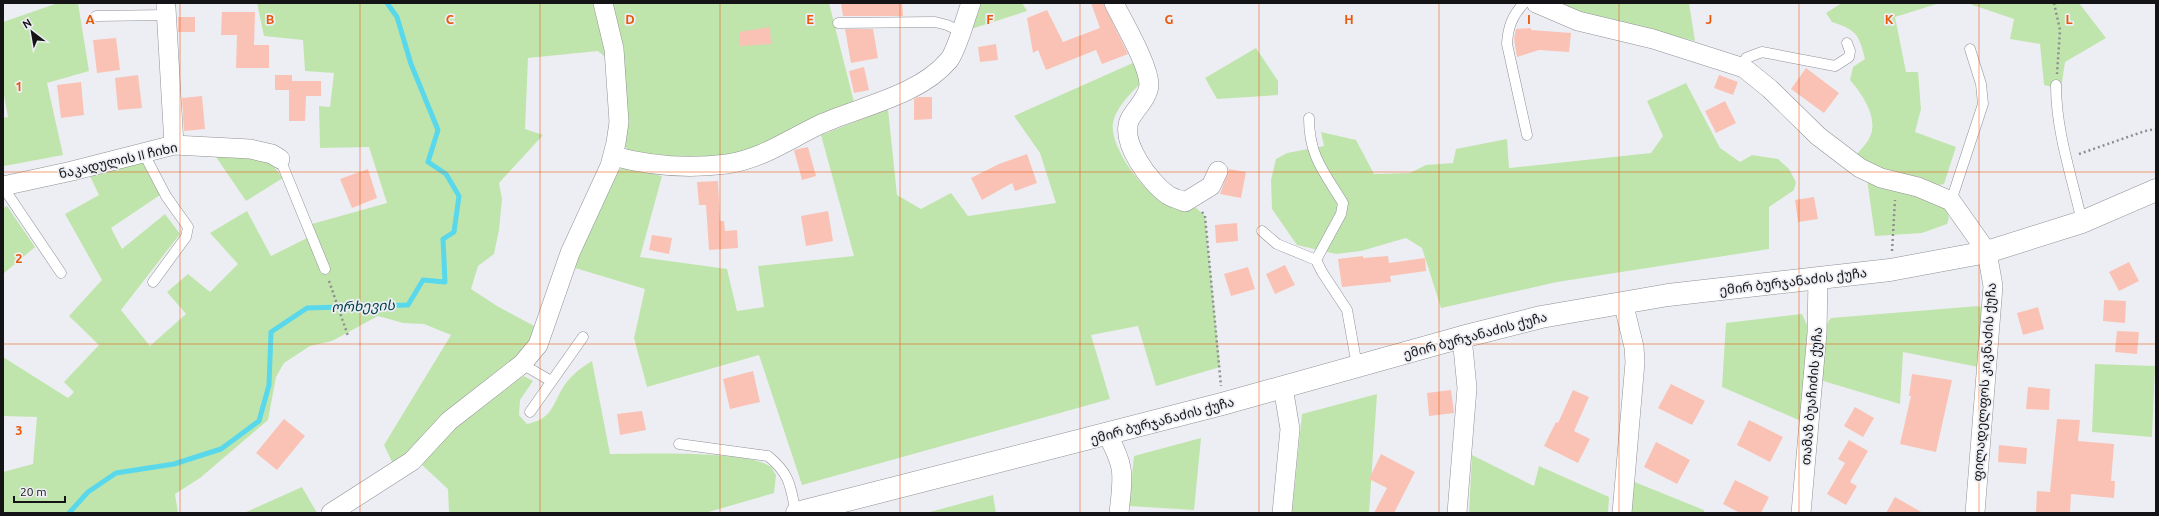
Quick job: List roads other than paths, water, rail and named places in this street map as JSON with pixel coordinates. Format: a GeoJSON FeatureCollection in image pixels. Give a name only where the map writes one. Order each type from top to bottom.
{"type":"FeatureCollection","features":[{"type":"Feature","properties":{"kind":"street"},"geometry":{"type":"LineString","coordinates":[[331,513],[412,461],[449,421],[522,364],[538,345],[570,253],[612,156],[619,122],[614,49],[603,3]]}},
{"type":"Feature","properties":{"kind":"street"},"geometry":{"type":"LineString","coordinates":[[612,156],[664,167],[726,164],[754,158],[775,149],[820,125],[920,85],[937,72],[951,58],[970,3]]}},
{"type":"Feature","properties":{"kind":"street"},"geometry":{"type":"LineString","coordinates":[[1114,3],[1147,71],[1149,85],[1147,94],[1129,120],[1127,129],[1129,143],[1144,172],[1168,195],[1185,202],[1211,186],[1218,171]]}},
{"type":"Feature","properties":{"kind":"street"},"geometry":{"type":"LineString","coordinates":[[1536,3],[1578,21],[1652,39],[1744,68],[1770,89],[1818,136],[1860,168],[1881,178],[1918,187],[1951,202],[1987,252]]}},
{"type":"Feature","properties":{"kind":"street"},"geometry":{"type":"LineString","coordinates":[[166,12],[174,145]]}},
{"type":"Feature","properties":{"kind":"street","name":"ნაკადულის II ჩიხი"},"geometry":{"type":"LineString","coordinates":[[3,187],[174,145],[250,149],[272,154],[280,159]]}},
{"type":"Feature","properties":{"kind":"street","name":"ემირ ბურჯანაძის ქუჩა"},"geometry":{"type":"LineString","coordinates":[[797,513],[1222,404],[1462,337],[1541,317],[1668,295],[1890,270],[1987,252],[2082,222],[2156,190]]}},
{"type":"Feature","properties":{"kind":"street","name":"ფილადელფოს კიკნაძის ქუჩა"},"geometry":{"type":"LineString","coordinates":[[1975,513],[1993,286],[1987,252]]}},
{"type":"Feature","properties":{"kind":"street","name":"თამაზ ბუაჩიძის ქუჩა"},"geometry":{"type":"LineString","coordinates":[[1801,513],[1817,333],[1818,278]]}},
{"type":"Feature","properties":{"kind":"street"},"geometry":{"type":"LineString","coordinates":[[1622,513],[1635,362],[1634,347],[1623,302]]}},
{"type":"Feature","properties":{"kind":"street"},"geometry":{"type":"LineString","coordinates":[[1457,513],[1467,388],[1462,337]]}},
{"type":"Feature","properties":{"kind":"street"},"geometry":{"type":"LineString","coordinates":[[1282,388],[1290,429],[1282,513]]}},
{"type":"Feature","properties":{"kind":"street"},"geometry":{"type":"LineString","coordinates":[[1107,434],[1117,452],[1124,473],[1119,513]]}},
{"type":"Feature","properties":{"kind":"lane"},"geometry":{"type":"LineString","coordinates":[[1524,3],[1514,13],[1508,29],[1507,44],[1527,135]]}},
{"type":"Feature","properties":{"kind":"lane"},"geometry":{"type":"LineString","coordinates":[[96,16],[166,12]]}},
{"type":"Feature","properties":{"kind":"lane"},"geometry":{"type":"LineString","coordinates":[[838,23],[935,22],[947,25],[960,31]]}},
{"type":"Feature","properties":{"kind":"lane"},"geometry":{"type":"LineString","coordinates":[[1744,68],[1746,58],[1762,52],[1836,66],[1849,57],[1850,51],[1847,43]]}},
{"type":"Feature","properties":{"kind":"lane"},"geometry":{"type":"LineString","coordinates":[[1951,202],[1983,104],[1981,84],[1970,49]]}},
{"type":"Feature","properties":{"kind":"lane"},"geometry":{"type":"LineString","coordinates":[[2056,85],[2058,117],[2082,222]]}},
{"type":"Feature","properties":{"kind":"lane"},"geometry":{"type":"LineString","coordinates":[[1309,118],[1309,137],[1316,160],[1343,203],[1341,214],[1316,260]]}},
{"type":"Feature","properties":{"kind":"lane"},"geometry":{"type":"LineString","coordinates":[[143,152],[166,196],[188,227],[186,237],[153,282]]}},
{"type":"Feature","properties":{"kind":"lane"},"geometry":{"type":"LineString","coordinates":[[280,159],[325,269]]}},
{"type":"Feature","properties":{"kind":"lane"},"geometry":{"type":"LineString","coordinates":[[3,187],[61,273]]}},
{"type":"Feature","properties":{"kind":"lane"},"geometry":{"type":"LineString","coordinates":[[1262,231],[1277,244],[1316,260],[1322,272],[1347,310],[1357,366]]}},
{"type":"Feature","properties":{"kind":"lane"},"geometry":{"type":"LineString","coordinates":[[530,412],[583,337]]}},
{"type":"Feature","properties":{"kind":"lane"},"geometry":{"type":"LineString","coordinates":[[522,364],[550,382]]}},
{"type":"Feature","properties":{"kind":"lane"},"geometry":{"type":"LineString","coordinates":[[680,444],[768,456],[788,477],[797,513]]}},
{"type":"Feature","properties":{"kind":"waterway","name":"ორხევის"},"geometry":{"type":"LineString","coordinates":[[69,513],[88,492],[116,473],[174,464],[221,449],[259,421],[269,385],[271,332],[307,308],[408,305],[423,280],[445,282],[443,239],[454,232],[459,196],[446,174],[428,162],[438,130],[411,64],[397,17],[387,3]]}}]}
